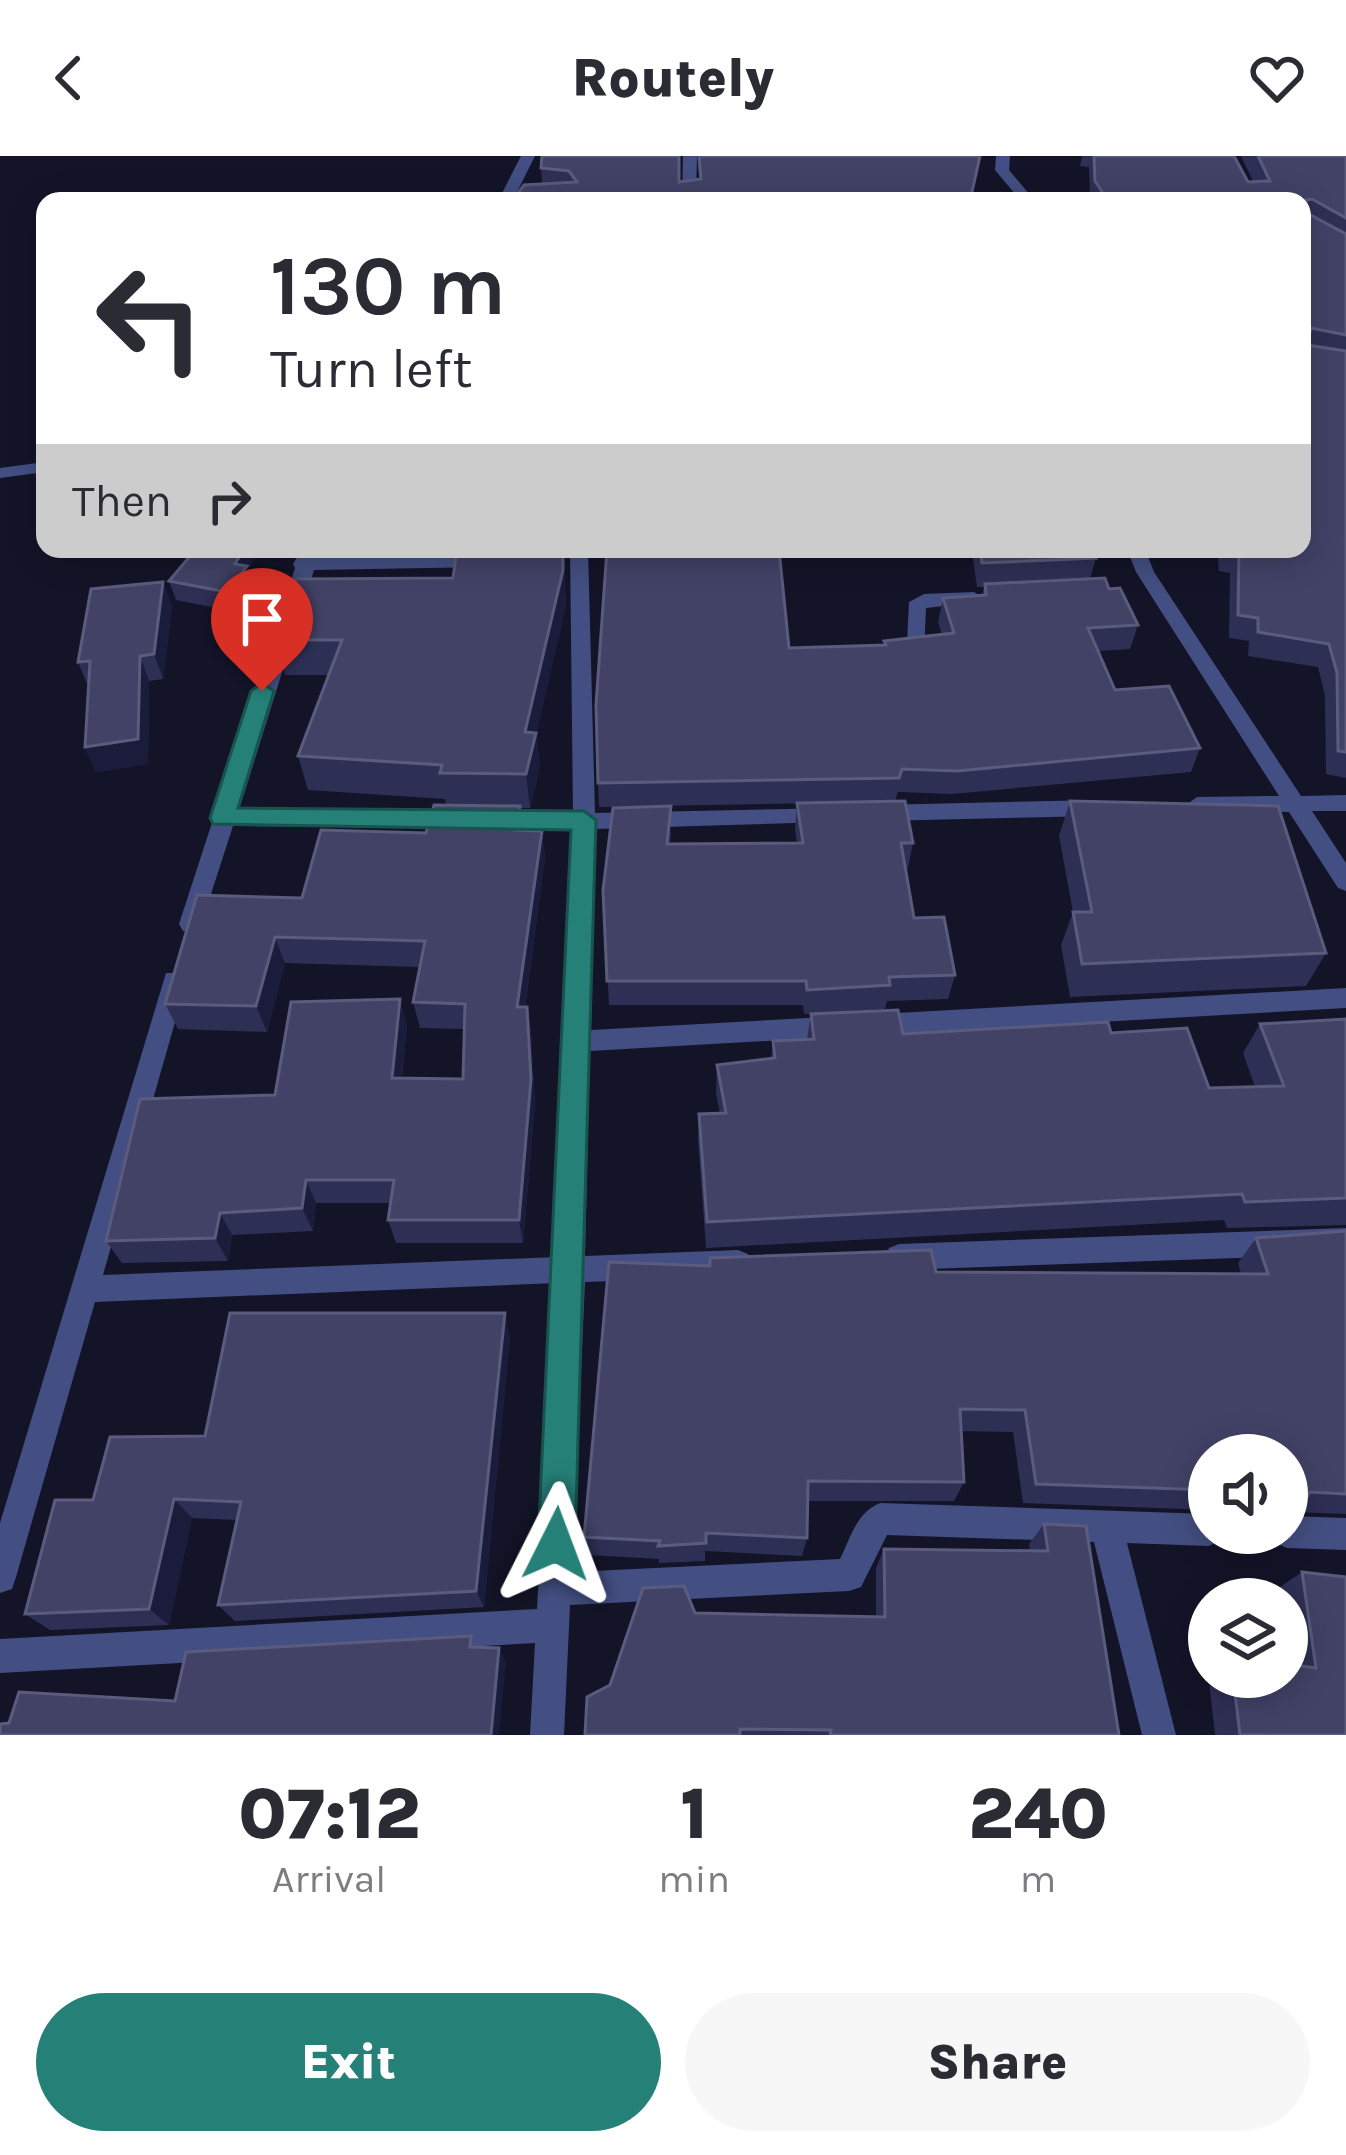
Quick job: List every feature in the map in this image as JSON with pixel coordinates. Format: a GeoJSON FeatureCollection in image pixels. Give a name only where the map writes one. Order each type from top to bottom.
{"type":"FeatureCollection","features":[{"type":"Feature","properties":{"kind":"street"},"geometry":{"type":"LineString","coordinates":[[509,192],[527,156]]}},
{"type":"Feature","properties":{"kind":"street"},"geometry":{"type":"LineString","coordinates":[[688,192],[690,156]]}},
{"type":"Feature","properties":{"kind":"street"},"geometry":{"type":"LineString","coordinates":[[1003,156],[1002,170],[1020,192]]}},
{"type":"Feature","properties":{"kind":"street"},"geometry":{"type":"LineString","coordinates":[[0,473],[36,467]]}},
{"type":"Feature","properties":{"kind":"street"},"geometry":{"type":"LineString","coordinates":[[0,1576],[222,818],[305,558]]}},
{"type":"Feature","properties":{"kind":"street"},"geometry":{"type":"LineString","coordinates":[[407,558],[508,560]]}},
{"type":"Feature","properties":{"kind":"street"},"geometry":{"type":"LineString","coordinates":[[547,1735],[571,1269],[584,820],[570,558]]}},
{"type":"Feature","properties":{"kind":"street"},"geometry":{"type":"LineString","coordinates":[[1138,558],[1145,590],[1297,802],[1346,882]]}},
{"type":"Feature","properties":{"kind":"street"},"geometry":{"type":"LineString","coordinates":[[868,652],[908,652],[917,647],[916,606],[924,600],[994,597]]}},
{"type":"Feature","properties":{"kind":"street"},"geometry":{"type":"LineString","coordinates":[[1178,806],[1346,802]]}},
{"type":"Feature","properties":{"kind":"street"},"geometry":{"type":"LineString","coordinates":[[222,818],[584,820],[1131,807]]}},
{"type":"Feature","properties":{"kind":"street"},"geometry":{"type":"LineString","coordinates":[[578,1041],[1346,998]]}},
{"type":"Feature","properties":{"kind":"street"},"geometry":{"type":"LineString","coordinates":[[876,1258],[1346,1240]]}},
{"type":"Feature","properties":{"kind":"street"},"geometry":{"type":"LineString","coordinates":[[84,1289],[759,1262]]}},
{"type":"Feature","properties":{"kind":"street"},"geometry":{"type":"LineString","coordinates":[[554,1589],[849,1576],[860,1558],[865,1533],[880,1519],[1188,1530]]}},
{"type":"Feature","properties":{"kind":"street"},"geometry":{"type":"LineString","coordinates":[[1107,1528],[1159,1735]]}},
{"type":"Feature","properties":{"kind":"street"},"geometry":{"type":"LineString","coordinates":[[1308,1533],[1346,1534]]}},
{"type":"Feature","properties":{"kind":"street"},"geometry":{"type":"LineString","coordinates":[[0,1656],[552,1625]]}},
{"type":"Feature","properties":{"kind":"building"},"geometry":{"type":"Polygon","coordinates":[[[542,156],[679,156],[679,182],[701,179],[699,156],[980,156],[972,192],[519,192],[524,185],[577,182],[569,171],[541,168],[542,156]]]}},
{"type":"Feature","properties":{"kind":"building"},"geometry":{"type":"Polygon","coordinates":[[[1094,156],[1234,156],[1248,182],[1270,181],[1258,156],[1346,156],[1346,218],[1311,199],[1311,192],[1102,192],[1095,181],[1094,156]]]}},
{"type":"Feature","properties":{"kind":"building"},"geometry":{"type":"Polygon","coordinates":[[[1311,215],[1346,234],[1346,335],[1311,328],[1311,215]]]}},
{"type":"Feature","properties":{"kind":"building"},"geometry":{"type":"Polygon","coordinates":[[[1311,346],[1346,351],[1346,752],[1338,751],[1337,673],[1329,644],[1258,632],[1258,618],[1238,615],[1239,558],[1311,558],[1311,346]]]}},
{"type":"Feature","properties":{"kind":"building"},"geometry":{"type":"Polygon","coordinates":[[[188,558],[239,558],[235,564],[247,566],[227,592],[169,581],[188,558]]]}},
{"type":"Feature","properties":{"kind":"building"},"geometry":{"type":"Polygon","coordinates":[[[456,558],[563,558],[525,732],[536,733],[526,774],[440,773],[442,765],[298,756],[342,640],[275,640],[296,579],[453,578],[456,558]]]}},
{"type":"Feature","properties":{"kind":"building"},"geometry":{"type":"Polygon","coordinates":[[[606,558],[780,558],[789,648],[886,645],[884,641],[954,633],[943,598],[986,595],[985,584],[1105,578],[1109,589],[1120,588],[1138,625],[1088,628],[1115,690],[1169,686],[1200,748],[957,771],[902,769],[899,778],[598,783],[596,705],[606,558]]]}},
{"type":"Feature","properties":{"kind":"building"},"geometry":{"type":"Polygon","coordinates":[[[981,558],[1096,558],[982,563],[981,558]]]}},
{"type":"Feature","properties":{"kind":"building"},"geometry":{"type":"Polygon","coordinates":[[[163,582],[154,654],[140,656],[138,739],[85,747],[90,661],[78,662],[91,589],[163,582]]]}},
{"type":"Feature","properties":{"kind":"building"},"geometry":{"type":"Polygon","coordinates":[[[905,801],[913,843],[901,843],[914,918],[944,917],[955,975],[889,977],[890,985],[807,990],[806,981],[607,981],[603,890],[613,808],[671,806],[667,844],[803,843],[797,803],[905,801]]]}},
{"type":"Feature","properties":{"kind":"building"},"geometry":{"type":"Polygon","coordinates":[[[1070,801],[1278,806],[1326,953],[1082,964],[1073,912],[1092,912],[1070,801]]]}},
{"type":"Feature","properties":{"kind":"building"},"geometry":{"type":"Polygon","coordinates":[[[434,805],[520,806],[515,830],[542,831],[517,1007],[527,1007],[531,1079],[519,1220],[388,1220],[394,1180],[306,1180],[302,1208],[220,1213],[215,1238],[106,1241],[140,1099],[275,1095],[291,1002],[400,999],[392,1078],[463,1079],[465,1004],[413,1002],[425,941],[275,937],[256,1006],[165,1004],[197,895],[302,898],[321,830],[426,833],[434,805]]]}},
{"type":"Feature","properties":{"kind":"building"},"geometry":{"type":"Polygon","coordinates":[[[898,1010],[903,1034],[1108,1022],[1111,1033],[1187,1028],[1209,1088],[1284,1086],[1260,1024],[1346,1019],[1346,1198],[1245,1202],[1242,1194],[707,1222],[699,1114],[726,1113],[717,1065],[775,1058],[773,1041],[814,1039],[811,1014],[898,1010]]]}},
{"type":"Feature","properties":{"kind":"building"},"geometry":{"type":"Polygon","coordinates":[[[1346,1231],[1346,1494],[1308,1495],[1308,1434],[1188,1434],[1188,1489],[1036,1484],[1025,1410],[960,1409],[964,1482],[808,1481],[807,1538],[706,1533],[706,1543],[658,1546],[660,1541],[584,1537],[609,1262],[710,1266],[710,1258],[931,1250],[936,1272],[1268,1274],[1256,1238],[1346,1231]]]}},
{"type":"Feature","properties":{"kind":"building"},"geometry":{"type":"Polygon","coordinates":[[[230,1313],[505,1313],[476,1591],[218,1605],[241,1502],[174,1499],[149,1609],[25,1614],[55,1500],[93,1500],[110,1437],[205,1436],[230,1313]]]}},
{"type":"Feature","properties":{"kind":"building"},"geometry":{"type":"Polygon","coordinates":[[[1044,1524],[1086,1526],[1119,1735],[830,1735],[831,1730],[740,1729],[740,1735],[585,1735],[587,1697],[610,1685],[643,1588],[684,1586],[695,1613],[885,1617],[884,1549],[1048,1551],[1044,1524]]]}},
{"type":"Feature","properties":{"kind":"building"},"geometry":{"type":"Polygon","coordinates":[[[1302,1572],[1346,1577],[1346,1735],[1240,1735],[1236,1698],[1308,1698],[1308,1667],[1316,1668],[1308,1578],[1303,1578],[1302,1572]]]}},
{"type":"Feature","properties":{"kind":"building"},"geometry":{"type":"Polygon","coordinates":[[[471,1636],[470,1647],[499,1648],[491,1735],[0,1735],[0,1724],[9,1723],[19,1692],[175,1701],[186,1652],[471,1636]]]}},
{"type":"Feature","properties":{"kind":"route"},"geometry":{"type":"LineString","coordinates":[[262,691],[222,818],[584,820],[571,1269],[556,1544]]}}]}
